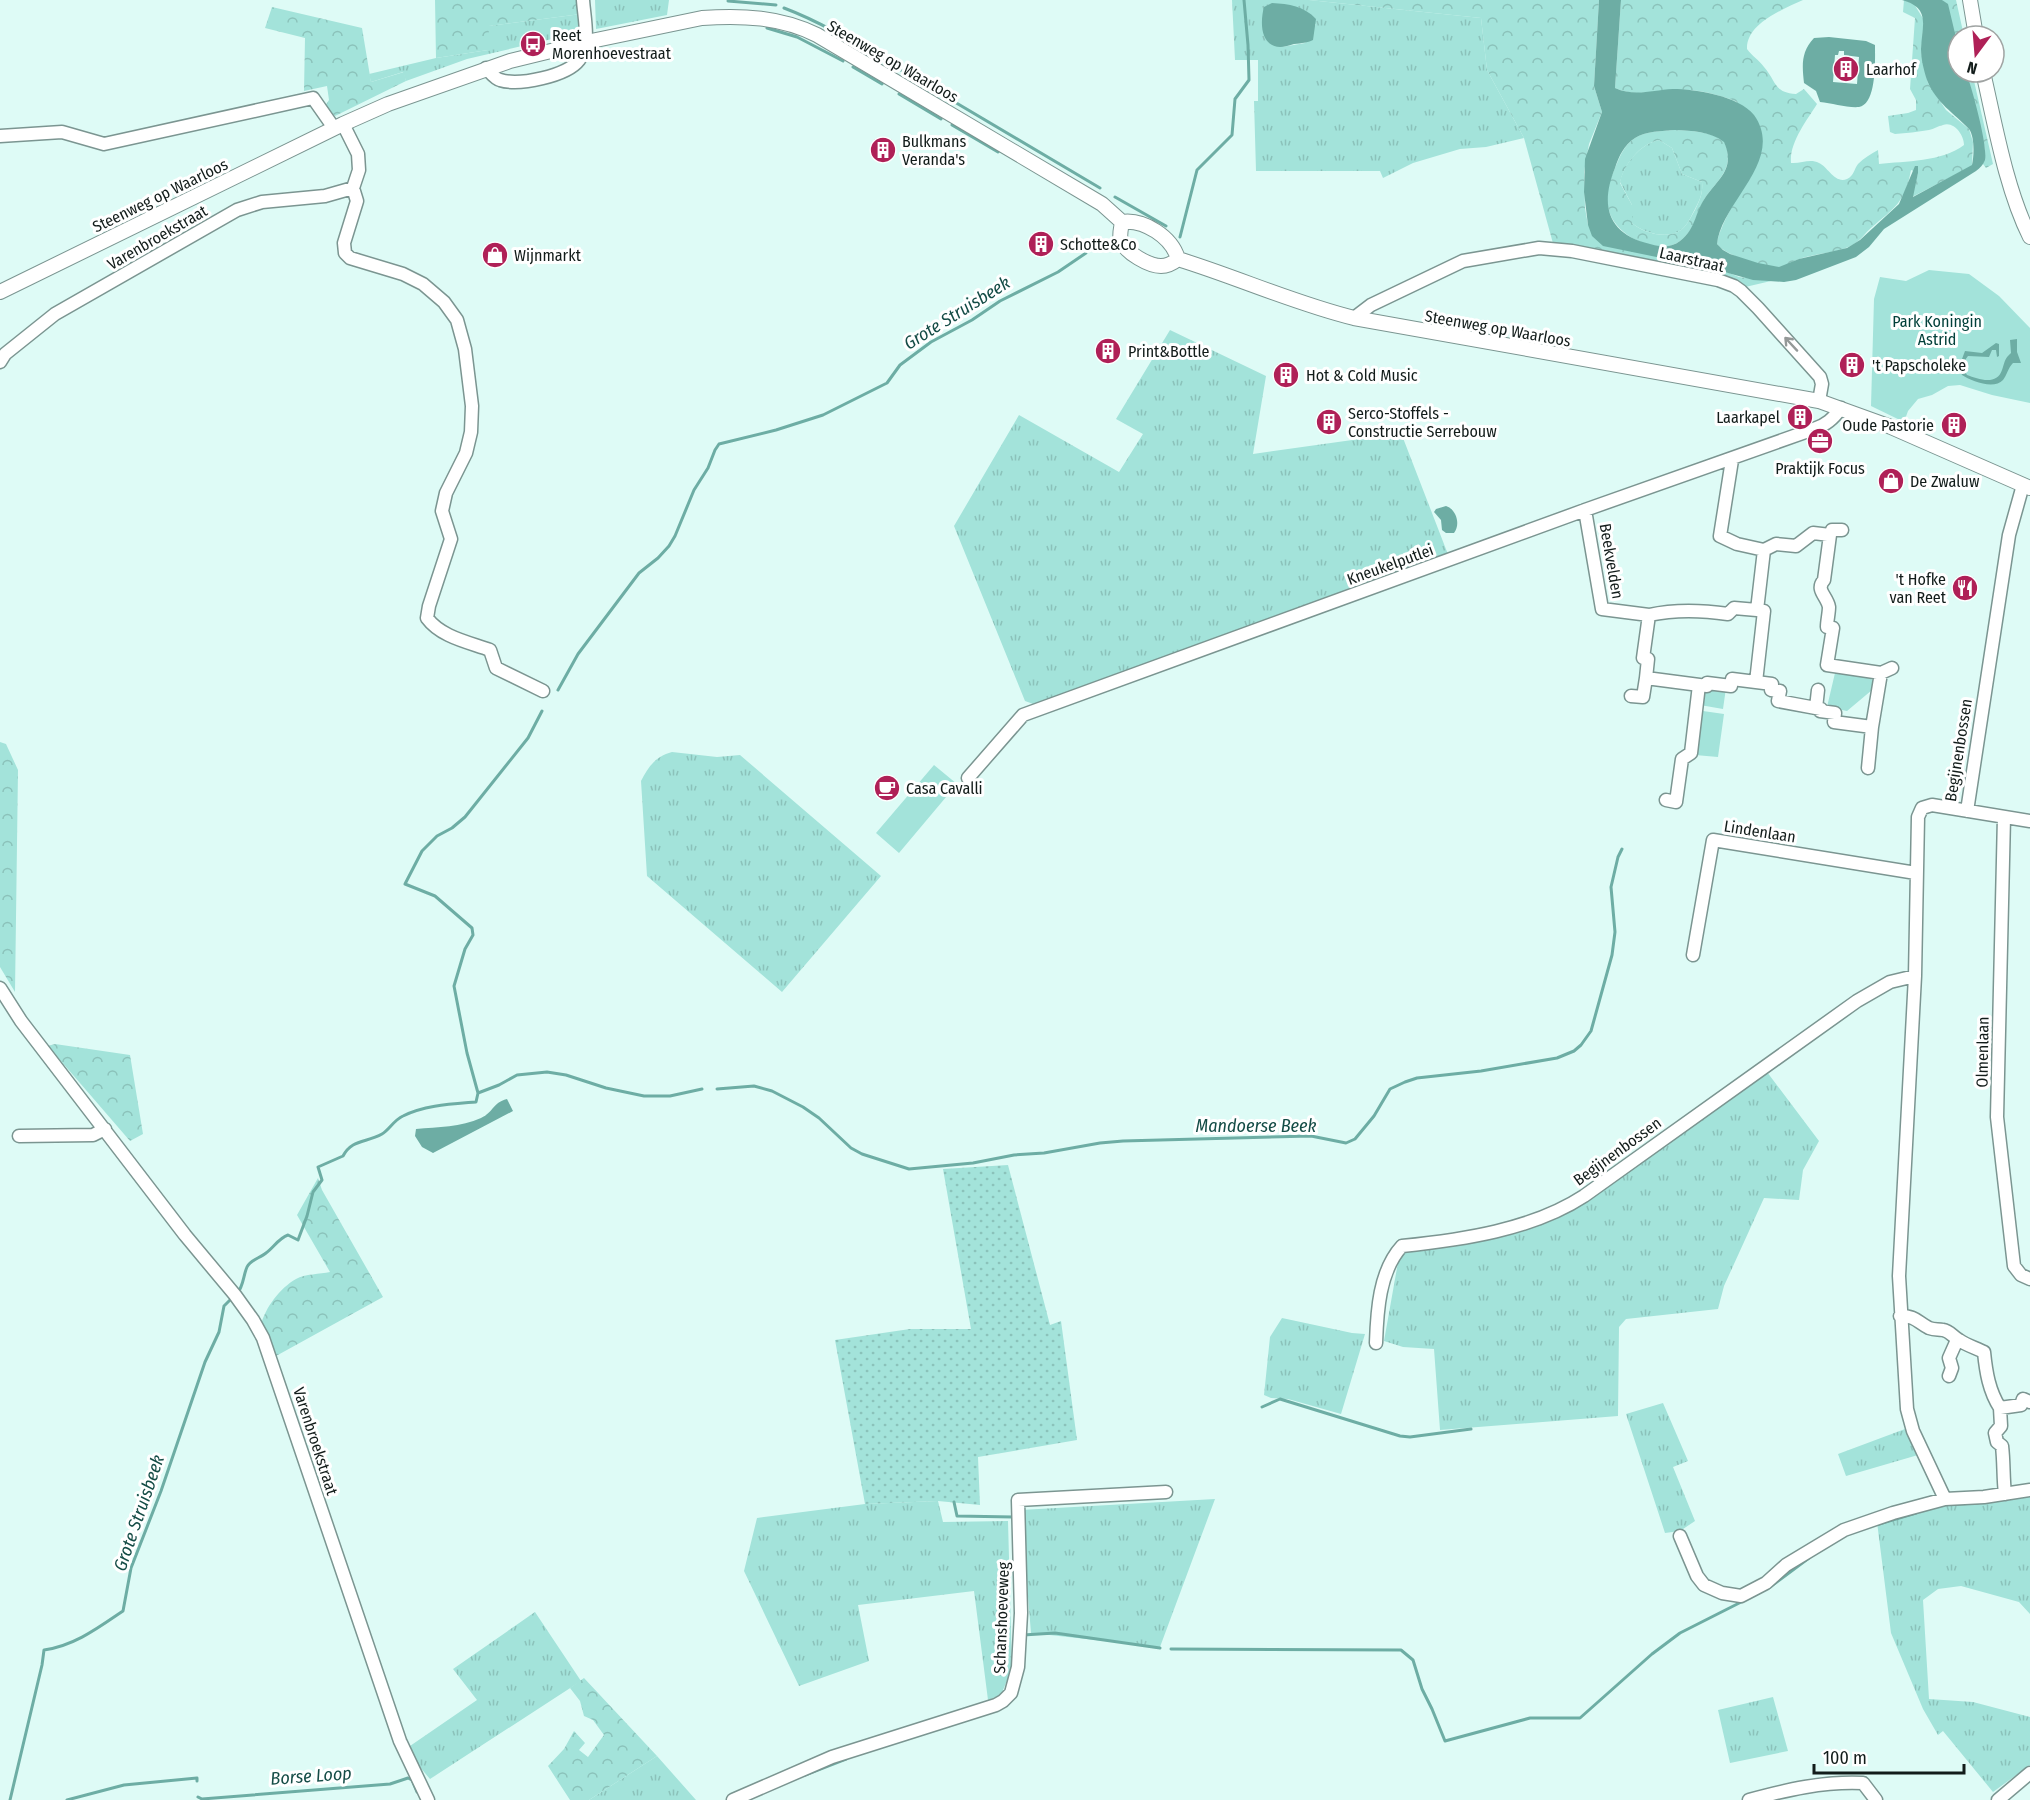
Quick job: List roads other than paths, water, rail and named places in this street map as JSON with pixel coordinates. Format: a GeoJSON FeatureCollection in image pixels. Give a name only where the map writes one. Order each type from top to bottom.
{"type":"FeatureCollection","features":[{"type":"Feature","properties":{"kind":"street"},"geometry":{"type":"LineString","coordinates":[[486,68],[498,80],[518,83],[560,73],[579,60],[586,42],[583,0]]}},
{"type":"Feature","properties":{"kind":"street"},"geometry":{"type":"LineString","coordinates":[[1970,0],[1974,24]]}},
{"type":"Feature","properties":{"kind":"street","name":"Steenweg op Waarloos"},"geometry":{"type":"LineString","coordinates":[[0,292],[388,104],[486,68],[586,42],[702,18],[726,16],[759,17],[806,29],[1102,204],[1122,222],[1134,221],[1167,239],[1176,251],[1178,259]]}},
{"type":"Feature","properties":{"kind":"street"},"geometry":{"type":"LineString","coordinates":[[1986,84],[2013,193],[2030,237]]}},
{"type":"Feature","properties":{"kind":"street"},"geometry":{"type":"LineString","coordinates":[[0,136],[62,132],[104,144],[312,98],[339,126],[358,154],[359,170],[353,189],[357,201],[344,243],[345,253],[351,258],[403,274],[423,284],[444,302],[457,320],[465,349],[472,406],[471,432],[466,453],[446,493],[442,512],[452,539],[427,618],[433,627],[441,632],[490,650],[496,668],[543,691]]}},
{"type":"Feature","properties":{"kind":"street","name":"Varenbroekstraat"},"geometry":{"type":"LineString","coordinates":[[0,362],[5,354],[55,314],[237,210],[262,202],[325,196],[353,189]]}},
{"type":"Feature","properties":{"kind":"street","name":"Steenweg op Waarloos"},"geometry":{"type":"LineString","coordinates":[[1122,222],[1120,237],[1122,245],[1157,266],[1167,265],[1178,259],[1212,269],[1292,300],[1354,318],[1819,400]]}},
{"type":"Feature","properties":{"kind":"street","name":"Laarstraat"},"geometry":{"type":"LineString","coordinates":[[1354,318],[1371,305],[1463,261],[1539,248],[1588,254],[1718,280],[1741,291],[1820,376],[1822,384],[1819,400]]}},
{"type":"Feature","properties":{"kind":"street"},"geometry":{"type":"LineString","coordinates":[[1819,400],[1892,427],[2026,486]]}},
{"type":"Feature","properties":{"kind":"street","name":"Kneukelputlei"},"geometry":{"type":"LineString","coordinates":[[968,778],[1023,715],[1586,510],[1732,460],[1790,436],[1825,425],[1840,408]]}},
{"type":"Feature","properties":{"kind":"street"},"geometry":{"type":"LineString","coordinates":[[1732,460],[1720,536],[1737,544],[1764,550],[1776,544],[1796,546],[1813,533],[1830,535]]}},
{"type":"Feature","properties":{"kind":"street","name":"Begijnenbossen"},"geometry":{"type":"LineString","coordinates":[[1945,1499],[1909,1419],[1900,1316],[1899,1276],[1915,976],[1918,817],[1922,808],[1932,805],[1967,811],[2009,535],[2026,486]]}},
{"type":"Feature","properties":{"kind":"street","name":"Beekvelden"},"geometry":{"type":"LineString","coordinates":[[1586,510],[1602,609],[1649,615],[1671,610],[1688,612],[1698,610],[1728,614],[1734,608],[1757,610]]}},
{"type":"Feature","properties":{"kind":"street"},"geometry":{"type":"LineString","coordinates":[[1842,530],[1832,530],[1830,535],[1824,580],[1820,589],[1828,606],[1827,627],[1833,628],[1826,671],[1886,670],[1872,727],[1868,768]]}},
{"type":"Feature","properties":{"kind":"street"},"geometry":{"type":"LineString","coordinates":[[1756,682],[1764,611],[1757,610],[1764,550]]}},
{"type":"Feature","properties":{"kind":"street"},"geometry":{"type":"LineString","coordinates":[[1631,696],[1643,697],[1648,659],[1643,658],[1649,615]]}},
{"type":"Feature","properties":{"kind":"street"},"geometry":{"type":"LineString","coordinates":[[1646,678],[1707,686],[1707,682],[1731,686],[1732,679],[1772,684],[1772,690],[1780,691],[1778,701],[1821,708],[1820,711],[1835,713],[1834,722],[1872,727]]}},
{"type":"Feature","properties":{"kind":"street"},"geometry":{"type":"LineString","coordinates":[[1666,800],[1676,802],[1682,759],[1691,753],[1699,685]]}},
{"type":"Feature","properties":{"kind":"street"},"geometry":{"type":"LineString","coordinates":[[1816,708],[1818,690]]}},
{"type":"Feature","properties":{"kind":"street"},"geometry":{"type":"LineString","coordinates":[[1967,811],[2030,821]]}},
{"type":"Feature","properties":{"kind":"street","name":"Olmenlaan"},"geometry":{"type":"LineString","coordinates":[[2004,817],[1997,1117],[2014,1266],[2021,1275],[2030,1279]]}},
{"type":"Feature","properties":{"kind":"street","name":"Lindenlaan"},"geometry":{"type":"LineString","coordinates":[[1693,955],[1713,840],[1916,873]]}},
{"type":"Feature","properties":{"kind":"street","name":"Begijnenbossen"},"geometry":{"type":"LineString","coordinates":[[1377,1343],[1378,1311],[1387,1272],[1396,1252],[1402,1246],[1455,1240],[1496,1232],[1564,1208],[1857,1001],[1890,982],[1915,976]]}},
{"type":"Feature","properties":{"kind":"street","name":"Varenbroekstraat"},"geometry":{"type":"LineString","coordinates":[[0,988],[10,1007],[185,1235],[235,1295],[264,1338],[400,1741],[428,1800]]}},
{"type":"Feature","properties":{"kind":"street"},"geometry":{"type":"LineString","coordinates":[[19,1136],[93,1135],[105,1129]]}},
{"type":"Feature","properties":{"kind":"street"},"geometry":{"type":"LineString","coordinates":[[1900,1316],[1909,1316],[1922,1321],[1926,1326],[1952,1334],[1957,1340],[1984,1352],[1986,1376],[1992,1396],[2000,1407],[2001,1425],[1995,1433],[1997,1442],[2002,1446],[2005,1494]]}},
{"type":"Feature","properties":{"kind":"street"},"geometry":{"type":"LineString","coordinates":[[1949,1376],[1952,1368],[1949,1358],[1957,1340]]}},
{"type":"Feature","properties":{"kind":"street"},"geometry":{"type":"LineString","coordinates":[[2000,1407],[2021,1405],[2023,1399],[2030,1402]]}},
{"type":"Feature","properties":{"kind":"street"},"geometry":{"type":"LineString","coordinates":[[1680,1536],[1697,1576],[1704,1585],[1722,1593],[1741,1596],[1766,1583],[1786,1565],[1844,1530],[1893,1513],[1945,1499],[2030,1490]]}},
{"type":"Feature","properties":{"kind":"street","name":"Schanshoeveweg"},"geometry":{"type":"LineString","coordinates":[[734,1800],[832,1757],[996,1705],[1008,1697],[1014,1685],[1018,1667],[1020,1636],[1018,1500],[1166,1492]]}},
{"type":"Feature","properties":{"kind":"street"},"geometry":{"type":"LineString","coordinates":[[1998,1800],[2030,1773]]}},
{"type":"Feature","properties":{"kind":"street"},"geometry":{"type":"LineString","coordinates":[[1749,1800],[1783,1791],[1847,1782],[1863,1783],[1876,1800]]}},
{"type":"Feature","properties":{"kind":"waterway","name":"Grote Struisbeek"},"geometry":{"type":"LineString","coordinates":[[1180,237],[1197,170],[1232,135],[1235,99],[1249,80],[1244,0]]}},
{"type":"Feature","properties":{"kind":"waterway"},"geometry":{"type":"LineString","coordinates":[[728,1],[776,5]]}},
{"type":"Feature","properties":{"kind":"waterway"},"geometry":{"type":"LineString","coordinates":[[784,8],[833,31],[911,76]]}},
{"type":"Feature","properties":{"kind":"waterway"},"geometry":{"type":"LineString","coordinates":[[767,28],[797,37],[843,61]]}},
{"type":"Feature","properties":{"kind":"waterway"},"geometry":{"type":"LineString","coordinates":[[853,67],[882,84]]}},
{"type":"Feature","properties":{"kind":"waterway"},"geometry":{"type":"LineString","coordinates":[[926,85],[1100,188]]}},
{"type":"Feature","properties":{"kind":"waterway"},"geometry":{"type":"LineString","coordinates":[[899,94],[941,119]]}},
{"type":"Feature","properties":{"kind":"waterway"},"geometry":{"type":"LineString","coordinates":[[952,125],[998,152]]}},
{"type":"Feature","properties":{"kind":"waterway"},"geometry":{"type":"LineString","coordinates":[[1115,197],[1166,226]]}},
{"type":"Feature","properties":{"kind":"waterway","name":"Grote Struisbeek"},"geometry":{"type":"LineString","coordinates":[[558,690],[578,654],[639,573],[669,546],[694,490],[719,444],[776,430],[823,415],[887,383],[900,365],[931,342],[972,320],[1000,301],[1058,272],[1086,253]]}},
{"type":"Feature","properties":{"kind":"waterway","name":"Grote Struisbeek"},"geometry":{"type":"LineString","coordinates":[[237,1294],[250,1263],[266,1253],[285,1236],[288,1235],[298,1240],[313,1192],[322,1180],[318,1167],[343,1156],[355,1144],[382,1134],[400,1118],[411,1112],[476,1102],[478,1093],[467,1053],[454,986],[465,949],[473,935],[472,928],[435,896],[405,884],[422,851],[437,836],[452,828],[465,817],[528,738],[542,711]]}},
{"type":"Feature","properties":{"kind":"waterway","name":"Mandoerse Beek"},"geometry":{"type":"LineString","coordinates":[[717,1089],[754,1086],[772,1091],[819,1118],[851,1148],[862,1154],[909,1169],[973,1163],[1014,1155],[1044,1153],[1123,1141],[1311,1136],[1346,1143],[1355,1139],[1374,1116],[1390,1089],[1405,1082],[1417,1078],[1481,1071],[1557,1058],[1574,1051],[1581,1045],[1591,1031],[1612,955],[1615,932],[1611,887],[1622,849]]}},
{"type":"Feature","properties":{"kind":"waterway","name":"Mandoerse Beek"},"geometry":{"type":"LineString","coordinates":[[478,1093],[517,1075],[547,1072],[644,1096],[670,1096],[702,1089]]}},
{"type":"Feature","properties":{"kind":"waterway","name":"Grote Struisbeek"},"geometry":{"type":"LineString","coordinates":[[10,1800],[44,1650],[76,1640],[123,1611],[131,1568],[161,1491],[205,1362],[219,1332],[224,1306],[231,1299]]}},
{"type":"Feature","properties":{"kind":"waterway"},"geometry":{"type":"LineString","coordinates":[[1262,1407],[1280,1399],[1400,1436],[1410,1437],[1471,1429]]}},
{"type":"Feature","properties":{"kind":"waterway"},"geometry":{"type":"LineString","coordinates":[[954,1502],[957,1516],[1013,1517],[1013,1519]]}},
{"type":"Feature","properties":{"kind":"waterway"},"geometry":{"type":"LineString","coordinates":[[1957,1504],[1978,1503]]}},
{"type":"Feature","properties":{"kind":"waterway"},"geometry":{"type":"LineString","coordinates":[[1879,1524],[1916,1513]]}},
{"type":"Feature","properties":{"kind":"waterway"},"geometry":{"type":"LineString","coordinates":[[1770,1587],[1809,1558]]}},
{"type":"Feature","properties":{"kind":"waterway"},"geometry":{"type":"LineString","coordinates":[[1171,1649],[1401,1650],[1413,1660],[1422,1689],[1445,1741],[1530,1718],[1580,1718],[1652,1654],[1680,1633],[1759,1593]]}},
{"type":"Feature","properties":{"kind":"waterway"},"geometry":{"type":"LineString","coordinates":[[1023,1635],[1055,1633],[1160,1648]]}},
{"type":"Feature","properties":{"kind":"waterway"},"geometry":{"type":"LineString","coordinates":[[805,1775],[846,1759]]}},
{"type":"Feature","properties":{"kind":"waterway","name":"Borse Loop"},"geometry":{"type":"LineString","coordinates":[[67,1800],[124,1785],[197,1778],[197,1781]]}},
{"type":"Feature","properties":{"kind":"waterway","name":"Borse Loop"},"geometry":{"type":"LineString","coordinates":[[198,1797],[202,1799],[390,1784],[408,1778],[412,1780],[417,1792]]}},
{"type":"Feature","properties":{"kind":"place","name":"Reet Morenhoevestraat"},"geometry":{"type":"Point","coordinates":[533,44]}},
{"type":"Feature","properties":{"kind":"place","name":"Laarhof"},"geometry":{"type":"Point","coordinates":[1846,69]}},
{"type":"Feature","properties":{"kind":"place","name":"Bulkmans Veranda's"},"geometry":{"type":"Point","coordinates":[883,150]}},
{"type":"Feature","properties":{"kind":"place","name":"Schotte&Co"},"geometry":{"type":"Point","coordinates":[1041,244]}},
{"type":"Feature","properties":{"kind":"place","name":"Wijnmarkt"},"geometry":{"type":"Point","coordinates":[495,255]}},
{"type":"Feature","properties":{"kind":"place","name":"Print&Bottle"},"geometry":{"type":"Point","coordinates":[1108,351]}},
{"type":"Feature","properties":{"kind":"place","name":"'t Papscholeke"},"geometry":{"type":"Point","coordinates":[1852,365]}},
{"type":"Feature","properties":{"kind":"place","name":"Hot & Cold Music"},"geometry":{"type":"Point","coordinates":[1286,375]}},
{"type":"Feature","properties":{"kind":"place","name":"Laarkapel"},"geometry":{"type":"Point","coordinates":[1800,417]}},
{"type":"Feature","properties":{"kind":"place","name":"Serco-Stoffels - Constructie Serrebouw"},"geometry":{"type":"Point","coordinates":[1329,422]}},
{"type":"Feature","properties":{"kind":"place","name":"Oude Pastorie"},"geometry":{"type":"Point","coordinates":[1954,425]}},
{"type":"Feature","properties":{"kind":"place","name":"Praktijk Focus"},"geometry":{"type":"Point","coordinates":[1820,441]}},
{"type":"Feature","properties":{"kind":"place","name":"De Zwaluw"},"geometry":{"type":"Point","coordinates":[1891,481]}},
{"type":"Feature","properties":{"kind":"place","name":"'t Hofke van Reet"},"geometry":{"type":"Point","coordinates":[1965,588]}},
{"type":"Feature","properties":{"kind":"place","name":"Casa Cavalli"},"geometry":{"type":"Point","coordinates":[887,788]}},
{"type":"Feature","properties":{"kind":"park label","name":"Park Koningin Astrid"},"geometry":{"type":"Point","coordinates":[1937,330]}}]}
